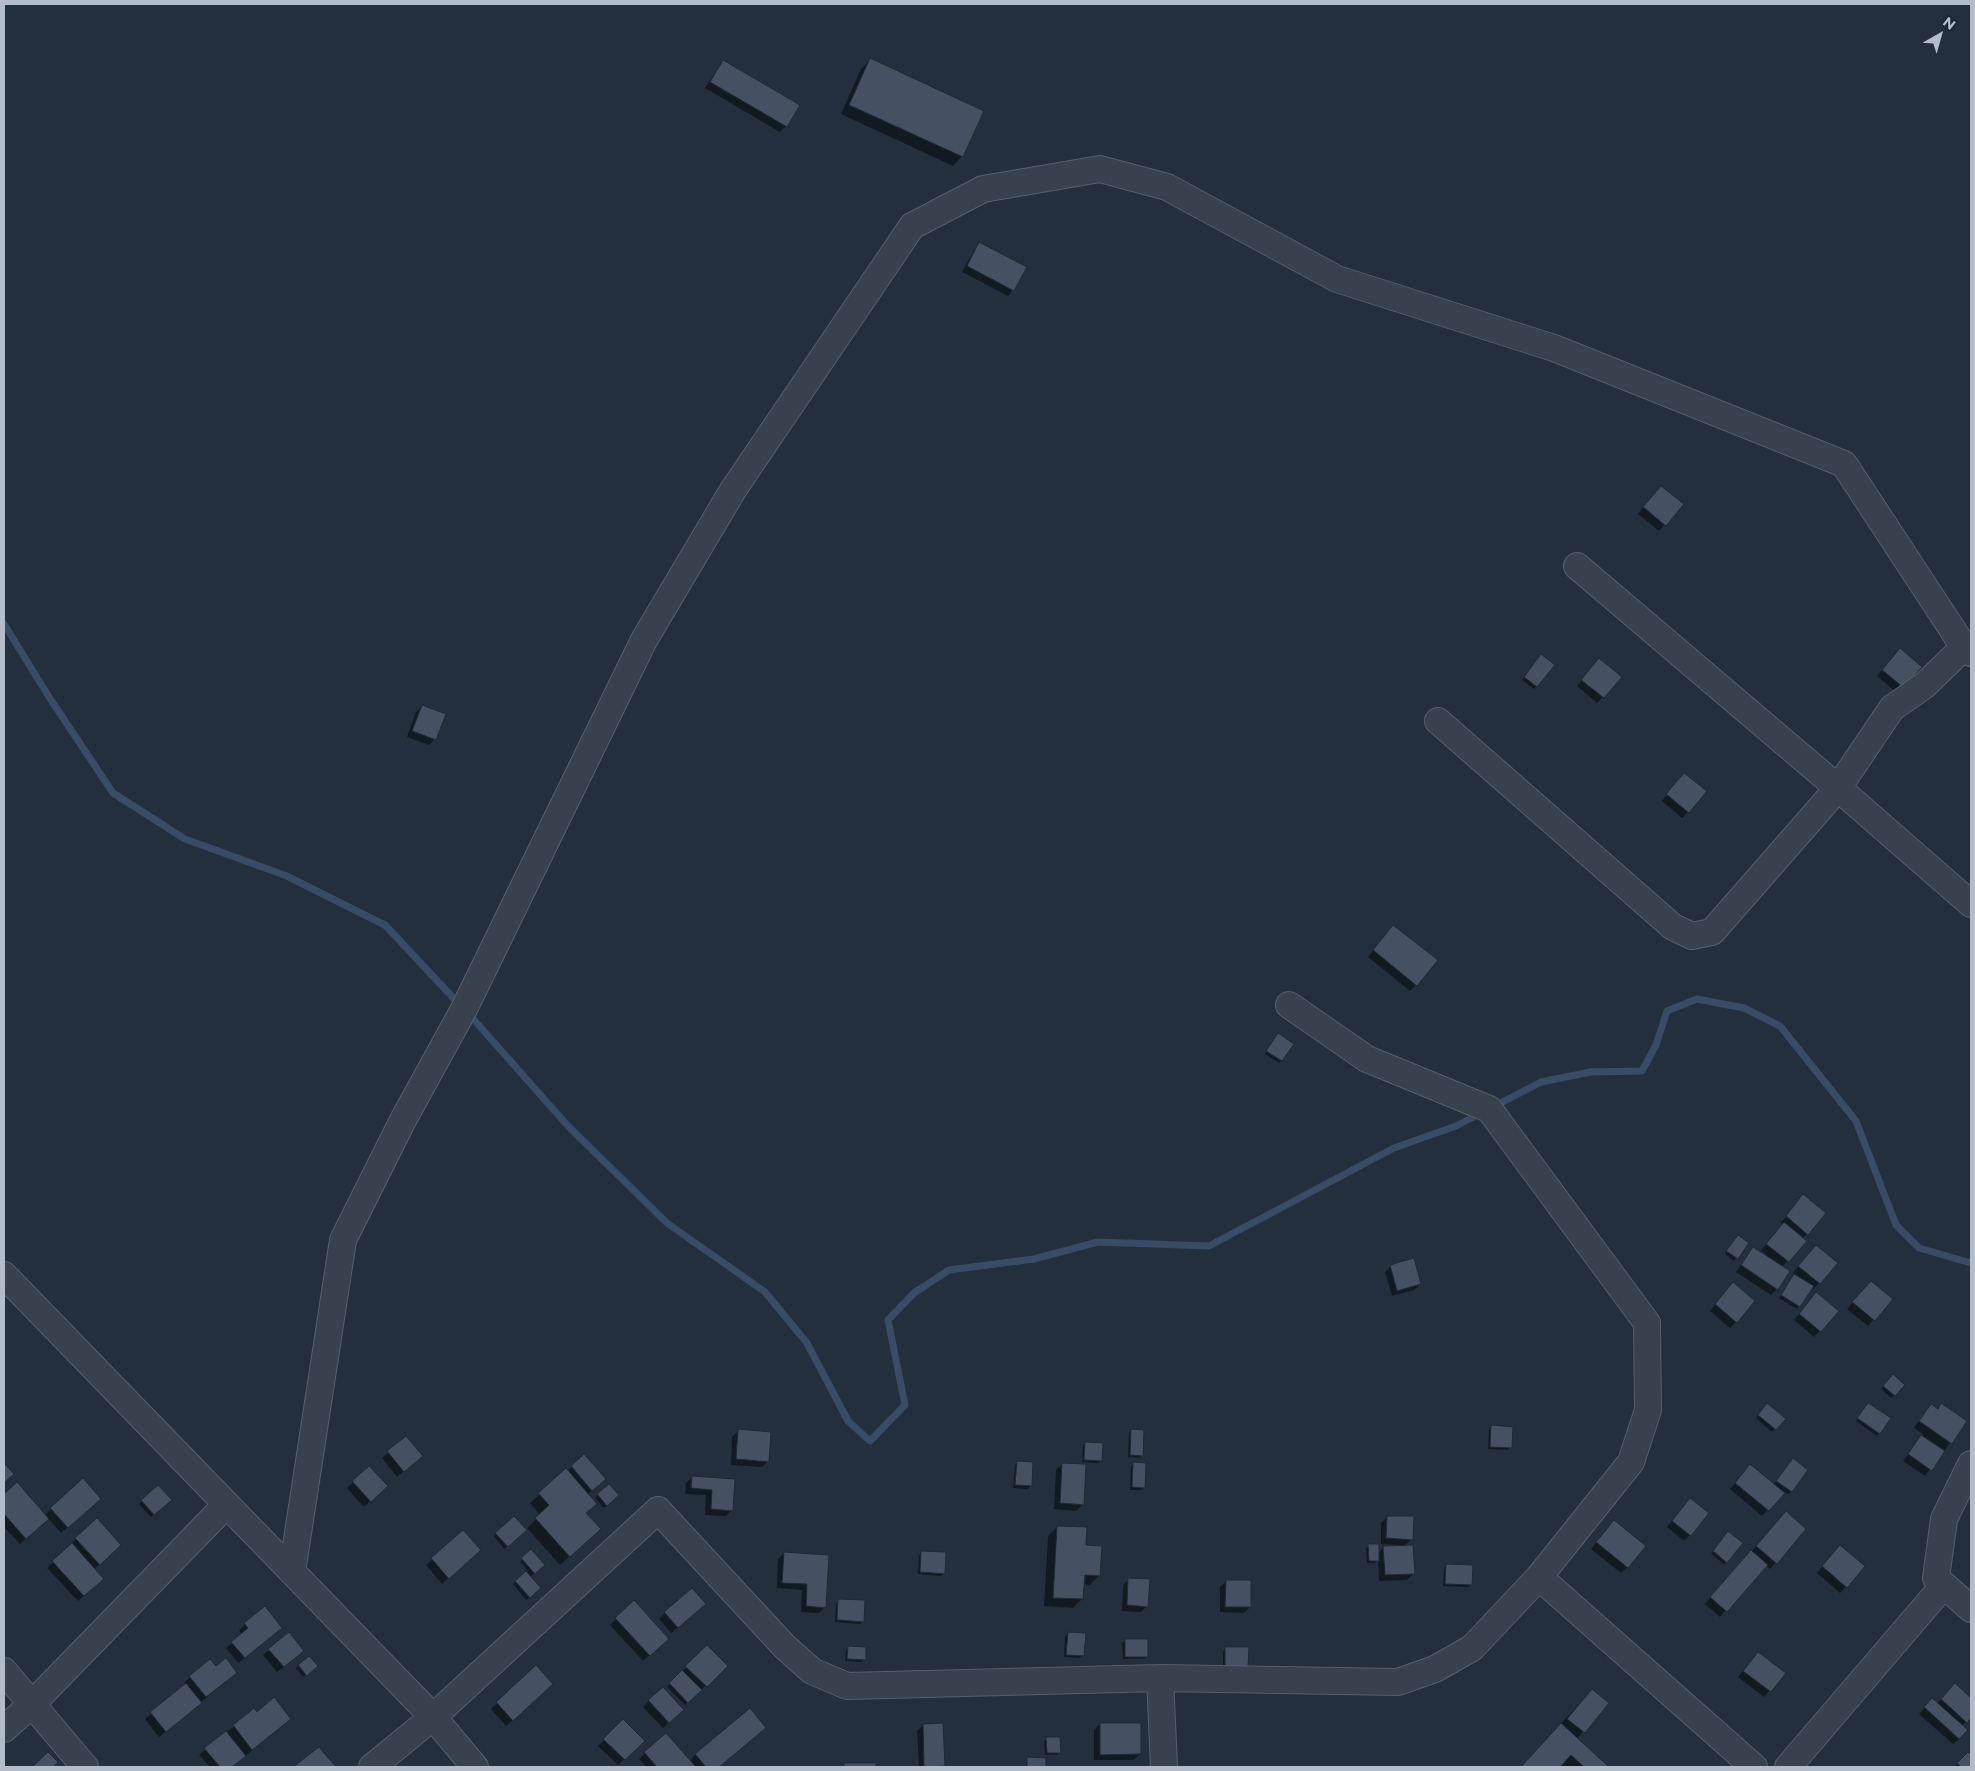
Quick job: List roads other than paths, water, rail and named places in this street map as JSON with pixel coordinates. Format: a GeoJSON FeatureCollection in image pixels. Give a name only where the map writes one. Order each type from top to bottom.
{"type":"FeatureCollection","features":[{"type":"Feature","properties":{"kind":"street"},"geometry":{"type":"LineString","coordinates":[[292,1572],[343,1240],[403,1120],[464,1009],[644,640],[732,490],[912,226],[983,189],[1100,168],[1167,187],[1337,278],[1554,348],[1844,464],[1969,648],[1925,685],[1892,708],[1838,788],[1712,932],[1692,936],[1673,927],[1438,721]]}},
{"type":"Feature","properties":{"kind":"street"},"geometry":{"type":"LineString","coordinates":[[1577,566],[1971,904]]}},
{"type":"Feature","properties":{"kind":"street"},"geometry":{"type":"LineString","coordinates":[[372,1767],[433,1717],[658,1510],[785,1646],[812,1671],[847,1686],[1160,1678],[1398,1682],[1435,1670],[1472,1648],[1539,1577],[1630,1462],[1648,1410],[1647,1323],[1489,1109],[1367,1059],[1289,1005]]}},
{"type":"Feature","properties":{"kind":"street"},"geometry":{"type":"LineString","coordinates":[[4,1275],[433,1717],[475,1767]]}},
{"type":"Feature","properties":{"kind":"street"},"geometry":{"type":"LineString","coordinates":[[1971,1464],[1944,1519],[1936,1578],[1971,1608]]}},
{"type":"Feature","properties":{"kind":"street"},"geometry":{"type":"LineString","coordinates":[[4,1729],[32,1704],[226,1505]]}},
{"type":"Feature","properties":{"kind":"street"},"geometry":{"type":"LineString","coordinates":[[1539,1577],[1754,1767]]}},
{"type":"Feature","properties":{"kind":"street"},"geometry":{"type":"LineString","coordinates":[[1788,1767],[1944,1585]]}},
{"type":"Feature","properties":{"kind":"street"},"geometry":{"type":"LineString","coordinates":[[4,1671],[85,1767]]}},
{"type":"Feature","properties":{"kind":"street"},"geometry":{"type":"LineString","coordinates":[[1160,1678],[1164,1767]]}},
{"type":"Feature","properties":{"kind":"waterway"},"geometry":{"type":"LineString","coordinates":[[4,624],[49,697],[113,793],[185,839],[287,876],[385,925],[459,1004]]}},
{"type":"Feature","properties":{"kind":"waterway"},"geometry":{"type":"LineString","coordinates":[[1493,1107],[1541,1082],[1591,1072],[1642,1071],[1656,1045],[1667,1011],[1697,999],[1744,1008],[1780,1026],[1856,1121],[1896,1225],[1919,1248],[1971,1263]]}},
{"type":"Feature","properties":{"kind":"waterway"},"geometry":{"type":"LineString","coordinates":[[467,1012],[568,1126],[667,1223],[765,1292],[807,1343],[848,1421],[870,1441],[905,1405],[888,1320],[914,1293],[949,1270],[1034,1259],[1098,1242],[1209,1246],[1394,1148],[1456,1126],[1481,1113]]}}]}
